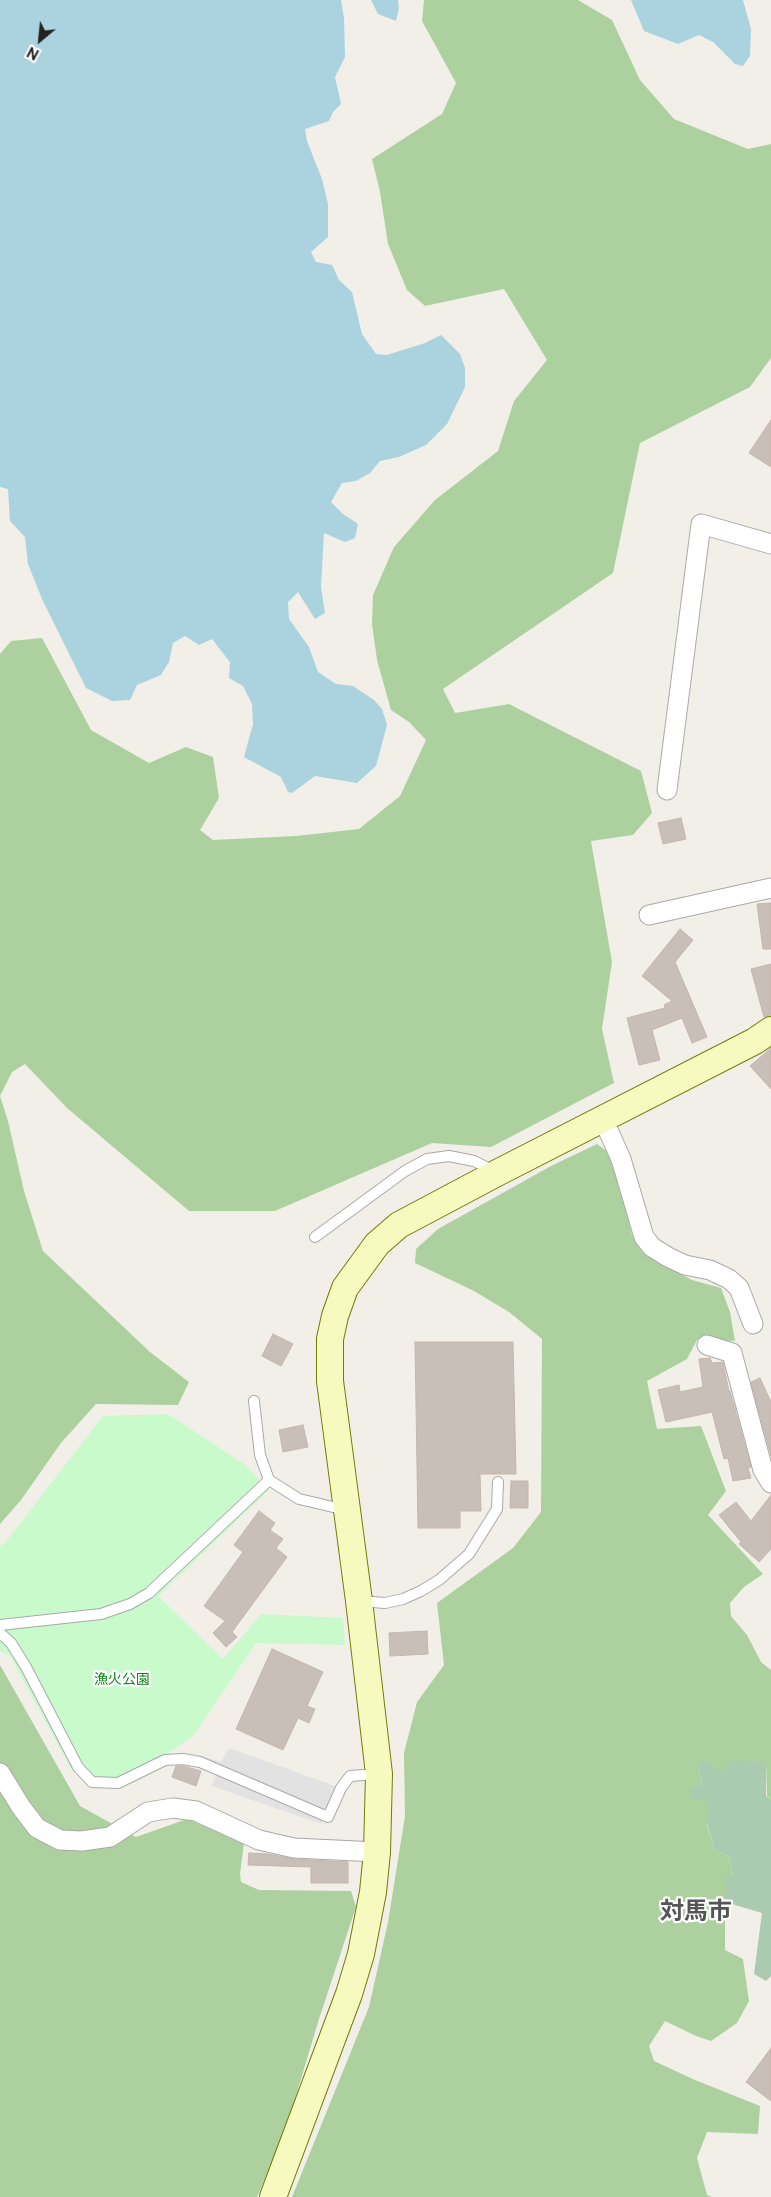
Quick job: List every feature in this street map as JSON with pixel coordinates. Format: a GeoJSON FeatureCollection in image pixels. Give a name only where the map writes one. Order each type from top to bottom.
{"type":"FeatureCollection","features":[{"type":"Feature","properties":{"kind":"street"},"geometry":{"type":"LineString","coordinates":[[667,790],[701,524],[771,544]]}},
{"type":"Feature","properties":{"kind":"street"},"geometry":{"type":"LineString","coordinates":[[649,915],[771,888]]}},
{"type":"Feature","properties":{"kind":"street"},"geometry":{"type":"LineString","coordinates":[[273,2197],[349,1994],[361,1954],[373,1892],[377,1852],[379,1774],[359,1601],[330,1381],[330,1339],[335,1316],[345,1288],[377,1244],[399,1225],[754,1041],[771,1030]]}},
{"type":"Feature","properties":{"kind":"street"},"geometry":{"type":"LineString","coordinates":[[603,1118],[621,1159],[644,1238],[652,1247],[668,1258],[685,1265],[710,1270],[729,1278],[739,1288],[752,1324]]}},
{"type":"Feature","properties":{"kind":"street"},"geometry":{"type":"LineString","coordinates":[[707,1345],[732,1353],[764,1470],[771,1483]]}},
{"type":"Feature","properties":{"kind":"street"},"geometry":{"type":"LineString","coordinates":[[0,1773],[21,1807],[37,1828],[60,1840],[82,1842],[110,1838],[148,1812],[172,1808],[196,1811],[259,1840],[294,1848],[377,1852]]}},
{"type":"Feature","properties":{"kind":"lane"},"geometry":{"type":"LineString","coordinates":[[315,1237],[405,1172],[428,1159],[449,1156],[474,1161],[498,1173]]}},
{"type":"Feature","properties":{"kind":"lane"},"geometry":{"type":"LineString","coordinates":[[254,1401],[260,1455],[269,1480],[299,1499],[346,1510]]}},
{"type":"Feature","properties":{"kind":"lane"},"geometry":{"type":"LineString","coordinates":[[0,1624],[102,1614],[130,1604],[149,1594],[269,1480]]}},
{"type":"Feature","properties":{"kind":"lane"},"geometry":{"type":"LineString","coordinates":[[359,1601],[385,1603],[402,1599],[421,1591],[439,1580],[469,1554],[497,1509],[498,1482]]}},
{"type":"Feature","properties":{"kind":"lane"},"geometry":{"type":"LineString","coordinates":[[0,1633],[11,1643],[26,1667],[78,1767],[92,1782],[118,1783],[165,1760],[184,1759],[200,1762],[328,1817],[341,1788],[350,1776],[379,1774]]}},
{"type":"Feature","properties":{"kind":"green space"},"geometry":{"type":"Polygon","coordinates":[[[424,0],[578,0],[612,20],[640,80],[674,119],[748,149],[771,144],[771,358],[750,387],[640,443],[613,573],[443,689],[455,713],[509,704],[641,771],[652,813],[633,835],[591,841],[612,962],[602,1029],[614,1083],[491,1147],[432,1143],[275,1211],[189,1211],[67,1108],[25,1064],[12,1072],[0,1096],[0,654],[11,641],[42,638],[91,730],[149,763],[186,747],[213,757],[219,798],[200,830],[213,840],[296,836],[359,829],[400,796],[426,740],[409,722],[391,710],[377,660],[372,624],[373,595],[394,547],[435,500],[498,451],[514,401],[547,360],[504,289],[425,306],[407,290],[388,244],[380,192],[372,159],[442,114],[456,83],[422,21],[424,0]]]}},
{"type":"Feature","properties":{"kind":"green space"},"geometry":{"type":"Polygon","coordinates":[[[0,1096],[8,1121],[24,1191],[43,1251],[150,1352],[189,1382],[178,1405],[96,1404],[61,1443],[21,1500],[0,1524],[0,1096]]]}},
{"type":"Feature","properties":{"kind":"green space"},"geometry":{"type":"Polygon","coordinates":[[[597,1144],[608,1152],[621,1189],[632,1235],[642,1248],[666,1266],[692,1280],[721,1288],[730,1312],[735,1341],[697,1340],[687,1359],[647,1381],[657,1429],[701,1426],[726,1491],[708,1515],[763,1574],[744,1587],[730,1603],[731,1616],[747,1635],[761,1662],[771,1670],[771,1800],[767,1795],[766,1763],[721,1771],[698,1768],[702,1783],[690,1787],[711,1801],[707,1825],[715,1851],[729,1856],[732,1876],[725,1877],[725,1950],[743,1959],[749,2001],[737,2023],[711,2041],[665,2021],[649,2046],[654,2061],[760,2106],[758,2134],[707,2132],[697,2158],[707,2195],[712,2197],[292,2197],[369,2007],[388,1922],[405,1816],[404,1753],[417,1702],[444,1665],[437,1603],[513,1548],[541,1512],[542,1339],[509,1312],[474,1291],[415,1263],[416,1249],[438,1229],[551,1166],[597,1144]]]}},
{"type":"Feature","properties":{"kind":"green space","name":"漁火公園"},"geometry":{"type":"Polygon","coordinates":[[[168,1414],[244,1464],[269,1490],[158,1596],[223,1659],[261,1614],[343,1618],[345,1645],[256,1643],[194,1735],[150,1766],[121,1778],[99,1781],[72,1771],[10,1656],[0,1651],[0,1546],[5,1543],[103,1416],[168,1414]]]}},
{"type":"Feature","properties":{"kind":"green space"},"geometry":{"type":"Polygon","coordinates":[[[0,1665],[80,1806],[136,1837],[187,1819],[244,1843],[240,1874],[241,1882],[259,1890],[351,1891],[356,1907],[319,2019],[285,2132],[257,2197],[0,2197],[0,1665]]]}},
{"type":"Feature","properties":{"kind":"green space"},"geometry":{"type":"Polygon","coordinates":[[[702,1760],[721,1771],[732,1760],[766,1763],[766,1795],[771,1800],[771,1976],[766,1981],[754,1974],[762,1913],[725,1902],[725,1876],[732,1875],[729,1856],[715,1851],[706,1820],[711,1801],[692,1799],[690,1787],[702,1783],[698,1768],[702,1760]]]}},
{"type":"Feature","properties":{"kind":"shaded area"},"geometry":{"type":"Polygon","coordinates":[[[229,1748],[338,1787],[321,1824],[212,1786],[217,1772],[197,1766],[202,1756],[221,1762],[229,1748]]]}},
{"type":"Feature","properties":{"kind":"water"},"geometry":{"type":"Polygon","coordinates":[[[0,0],[341,0],[344,18],[345,57],[335,77],[341,104],[333,112],[329,121],[305,129],[307,141],[322,179],[328,204],[328,237],[311,252],[316,262],[332,265],[339,280],[352,292],[362,334],[376,354],[387,355],[425,343],[441,335],[460,354],[465,368],[465,387],[447,424],[426,445],[399,457],[380,461],[370,473],[356,481],[342,483],[331,502],[343,514],[358,524],[355,538],[345,542],[324,533],[321,587],[325,613],[315,619],[298,592],[288,602],[289,619],[309,647],[318,672],[336,684],[353,686],[374,700],[382,709],[387,725],[376,766],[357,783],[315,776],[292,793],[288,792],[281,777],[244,757],[253,724],[252,704],[243,686],[229,678],[230,662],[212,639],[199,645],[185,636],[173,643],[169,662],[161,675],[137,685],[130,700],[112,701],[86,688],[42,599],[28,564],[25,537],[10,521],[8,489],[0,487],[0,0]]]}},
{"type":"Feature","properties":{"kind":"water"},"geometry":{"type":"Polygon","coordinates":[[[371,0],[398,0],[399,8],[396,21],[378,14],[371,0]]]}},
{"type":"Feature","properties":{"kind":"water"},"geometry":{"type":"Polygon","coordinates":[[[631,0],[743,0],[751,29],[750,56],[743,66],[735,64],[713,42],[699,35],[678,44],[644,31],[631,0]]]}},
{"type":"Feature","properties":{"kind":"building"},"geometry":{"type":"Polygon","coordinates":[[[771,420],[771,467],[749,453],[771,420]]]}},
{"type":"Feature","properties":{"kind":"building"},"geometry":{"type":"Polygon","coordinates":[[[681,818],[686,839],[663,844],[658,823],[681,818]]]}},
{"type":"Feature","properties":{"kind":"building"},"geometry":{"type":"Polygon","coordinates":[[[771,903],[771,949],[763,949],[757,904],[771,903]]]}},
{"type":"Feature","properties":{"kind":"building"},"geometry":{"type":"Polygon","coordinates":[[[680,929],[693,940],[675,962],[707,1037],[692,1043],[682,1018],[652,1030],[660,1060],[639,1065],[627,1018],[665,1008],[664,1005],[672,1001],[642,976],[680,929]]]}},
{"type":"Feature","properties":{"kind":"building"},"geometry":{"type":"Polygon","coordinates":[[[771,964],[771,1015],[764,1017],[751,969],[771,964]]]}},
{"type":"Feature","properties":{"kind":"building"},"geometry":{"type":"Polygon","coordinates":[[[771,1048],[771,1089],[750,1066],[771,1048]]]}},
{"type":"Feature","properties":{"kind":"building"},"geometry":{"type":"Polygon","coordinates":[[[273,1334],[293,1344],[281,1366],[262,1356],[273,1334]]]}},
{"type":"Feature","properties":{"kind":"building"},"geometry":{"type":"Polygon","coordinates":[[[415,1342],[513,1342],[516,1474],[480,1474],[481,1511],[460,1511],[460,1528],[418,1528],[415,1342]]]}},
{"type":"Feature","properties":{"kind":"building"},"geometry":{"type":"Polygon","coordinates":[[[710,1358],[712,1363],[723,1362],[729,1391],[751,1467],[748,1468],[751,1478],[733,1481],[728,1458],[724,1459],[712,1412],[666,1422],[658,1390],[679,1385],[680,1392],[703,1387],[699,1359],[710,1358]]]}},
{"type":"Feature","properties":{"kind":"building"},"geometry":{"type":"Polygon","coordinates":[[[760,1378],[771,1402],[771,1456],[751,1382],[760,1378]]]}},
{"type":"Feature","properties":{"kind":"building"},"geometry":{"type":"Polygon","coordinates":[[[303,1425],[308,1447],[283,1452],[279,1430],[303,1425]]]}},
{"type":"Feature","properties":{"kind":"building"},"geometry":{"type":"Polygon","coordinates":[[[511,1481],[528,1481],[528,1508],[510,1508],[511,1481]]]}},
{"type":"Feature","properties":{"kind":"building"},"geometry":{"type":"Polygon","coordinates":[[[771,1495],[771,1549],[759,1562],[739,1544],[741,1542],[719,1515],[736,1502],[751,1521],[771,1495]]]}},
{"type":"Feature","properties":{"kind":"building"},"geometry":{"type":"Polygon","coordinates":[[[259,1511],[275,1523],[270,1530],[283,1539],[276,1548],[287,1557],[232,1632],[237,1637],[226,1647],[213,1633],[225,1621],[204,1606],[243,1552],[234,1545],[259,1511]]]}},
{"type":"Feature","properties":{"kind":"building"},"geometry":{"type":"Polygon","coordinates":[[[427,1631],[428,1654],[390,1656],[389,1633],[427,1631]]]}},
{"type":"Feature","properties":{"kind":"building"},"geometry":{"type":"Polygon","coordinates":[[[272,1649],[323,1672],[307,1706],[315,1709],[309,1723],[298,1718],[283,1750],[236,1729],[272,1649]]]}},
{"type":"Feature","properties":{"kind":"building"},"geometry":{"type":"Polygon","coordinates":[[[176,1766],[201,1771],[196,1786],[172,1777],[176,1766]]]}},
{"type":"Feature","properties":{"kind":"building"},"geometry":{"type":"Polygon","coordinates":[[[249,1853],[268,1854],[293,1859],[348,1862],[348,1883],[311,1883],[311,1867],[248,1865],[249,1853]]]}},
{"type":"Feature","properties":{"kind":"building"},"geometry":{"type":"Polygon","coordinates":[[[771,2048],[771,2101],[746,2082],[771,2048]]]}},
{"type":"Feature","properties":{"kind":"district","name":"対馬市"},"geometry":{"type":"Point","coordinates":[696,1912]}}]}
